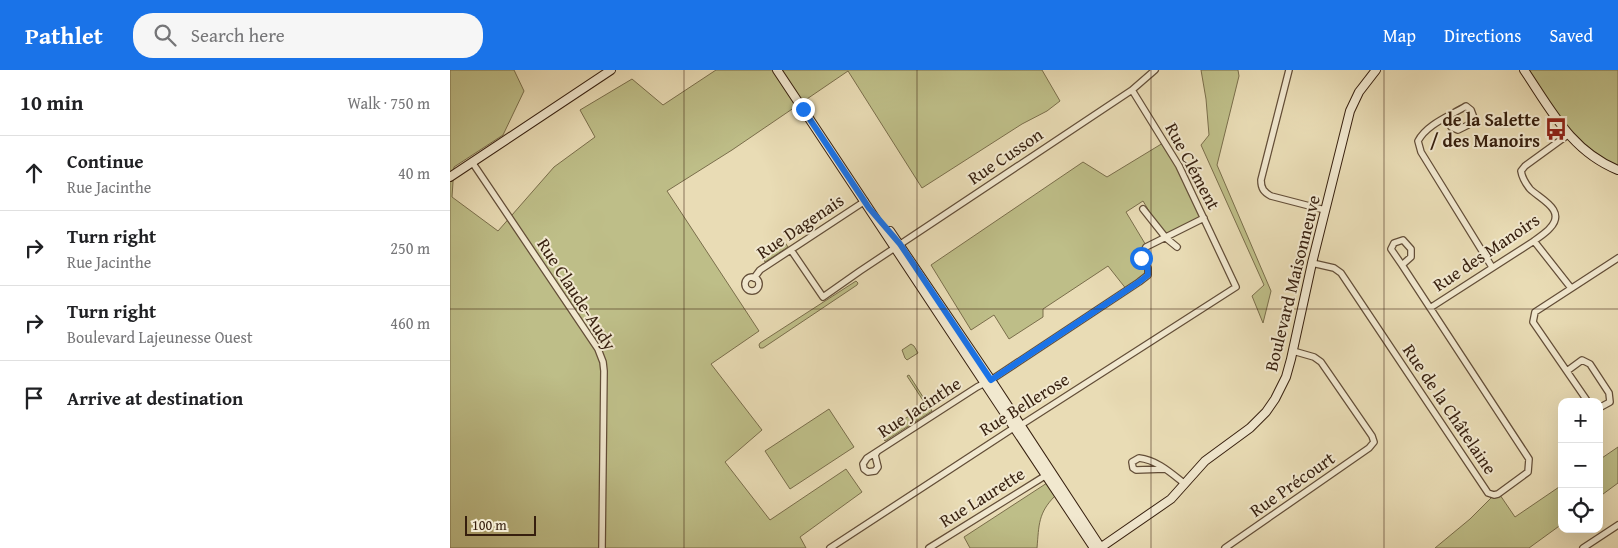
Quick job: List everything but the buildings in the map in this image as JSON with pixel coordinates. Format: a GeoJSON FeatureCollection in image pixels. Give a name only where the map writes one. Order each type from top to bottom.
{"type":"FeatureCollection","features":[{"type":"Feature","properties":{"kind":"street"},"geometry":{"type":"LineString","coordinates":[[450,177],[611,70]]}},
{"type":"Feature","properties":{"kind":"street"},"geometry":{"type":"LineString","coordinates":[[777,70],[867,204],[898,245],[1101,548]]}},
{"type":"Feature","properties":{"kind":"street"},"geometry":{"type":"LineString","coordinates":[[1132,90],[1155,70]]}},
{"type":"Feature","properties":{"kind":"street"},"geometry":{"type":"LineString","coordinates":[[1289,70],[1261,180],[1261,187],[1264,192],[1271,196],[1325,210]]}},
{"type":"Feature","properties":{"kind":"street","name":"Boulevard Maisonneuve"},"geometry":{"type":"LineString","coordinates":[[1101,548],[1168,501],[1205,461],[1250,428],[1266,412],[1282,387],[1293,351],[1312,263],[1352,106],[1363,85],[1376,70]]}},
{"type":"Feature","properties":{"kind":"street"},"geometry":{"type":"LineString","coordinates":[[1524,70],[1568,134],[1578,145],[1595,159],[1618,170]]}},
{"type":"Feature","properties":{"kind":"street","name":"Rue Clément"},"geometry":{"type":"LineString","coordinates":[[1132,90],[1179,166],[1236,287]]}},
{"type":"Feature","properties":{"kind":"street","name":"Rue Cusson"},"geometry":{"type":"LineString","coordinates":[[791,250],[823,297],[1132,90]]}},
{"type":"Feature","properties":{"kind":"street"},"geometry":{"type":"LineString","coordinates":[[1446,118],[1451,127],[1458,130],[1468,125],[1474,118],[1471,110],[1466,106],[1446,118],[1423,132],[1418,141],[1421,152],[1492,267]]}},
{"type":"Feature","properties":{"kind":"street","name":"Rue des Manoirs"},"geometry":{"type":"LineString","coordinates":[[1430,308],[1551,228],[1555,221],[1553,207],[1530,188],[1521,171],[1568,134]]}},
{"type":"Feature","properties":{"kind":"street","name":"Rue Claude-Audy"},"geometry":{"type":"LineString","coordinates":[[472,162],[598,349],[603,362],[602,548]]}},
{"type":"Feature","properties":{"kind":"street","name":"Rue Dagenais"},"geometry":{"type":"LineString","coordinates":[[754,278],[760,270],[867,204]]}},
{"type":"Feature","properties":{"kind":"street"},"geometry":{"type":"LineString","coordinates":[[1143,209],[1165,237],[1177,247]]}},
{"type":"Feature","properties":{"kind":"street","name":"Rue Jacinthe"},"geometry":{"type":"LineString","coordinates":[[877,452],[1139,282],[1148,275],[1148,268],[1141,258],[1146,247],[1204,218]]}},
{"type":"Feature","properties":{"kind":"street"},"geometry":{"type":"LineString","coordinates":[[1534,240],[1571,288]]}},
{"type":"Feature","properties":{"kind":"street"},"geometry":{"type":"LineString","coordinates":[[1585,398],[1533,322],[1535,312],[1618,258]]}},
{"type":"Feature","properties":{"kind":"street","name":"Rue de la Châtelaine"},"geometry":{"type":"LineString","coordinates":[[1312,263],[1334,268],[1341,273],[1488,493],[1498,494],[1528,472],[1530,460],[1402,265]]}},
{"type":"Feature","properties":{"kind":"street","name":"Rue Bellerose"},"geometry":{"type":"LineString","coordinates":[[830,548],[1236,287]]}},
{"type":"Feature","properties":{"kind":"street","name":"Rue Précourt"},"geometry":{"type":"LineString","coordinates":[[1225,548],[1369,448],[1374,442],[1372,436],[1321,362],[1314,357],[1293,351]]}},
{"type":"Feature","properties":{"kind":"street"},"geometry":{"type":"LineString","coordinates":[[1567,371],[1582,360],[1590,364],[1609,394],[1610,402],[1603,407]]}},
{"type":"Feature","properties":{"kind":"street"},"geometry":{"type":"LineString","coordinates":[[1165,469],[1136,470],[1133,468],[1132,462],[1137,458],[1154,462],[1165,469],[1185,484]]}},
{"type":"Feature","properties":{"kind":"street"},"geometry":{"type":"LineString","coordinates":[[1049,473],[1094,548]]}},
{"type":"Feature","properties":{"kind":"street","name":"Rue Laurette"},"geometry":{"type":"LineString","coordinates":[[929,548],[1049,473]]}},
{"type":"Feature","properties":{"kind":"street"},"geometry":{"type":"LineString","coordinates":[[1583,548],[1618,524]]}},
{"type":"Feature","properties":{"kind":"green space"},"geometry":{"type":"Polygon","coordinates":[[[450,70],[514,70],[524,91],[503,135],[454,167],[452,197],[498,231],[554,167],[595,137],[580,110],[632,79],[663,105],[716,70],[1042,70],[1060,101],[1047,111],[1022,124],[922,188],[848,71],[732,150],[667,191],[759,331],[711,364],[762,430],[725,462],[770,520],[846,469],[862,492],[800,537],[806,548],[450,548],[450,70]]]}},
{"type":"Feature","properties":{"kind":"green space"},"geometry":{"type":"Polygon","coordinates":[[[1201,70],[1238,70],[1239,76],[1217,165],[1271,291],[1263,323],[1252,296],[1264,285],[1201,145],[1209,135],[1201,70]]]}},
{"type":"Feature","properties":{"kind":"green space"},"geometry":{"type":"Polygon","coordinates":[[[1524,70],[1618,70],[1618,170],[1585,152],[1524,70]]]}},
{"type":"Feature","properties":{"kind":"green space"},"geometry":{"type":"Polygon","coordinates":[[[1163,143],[1179,165],[1204,218],[1164,236],[1143,201],[1126,212],[1147,247],[1142,258],[1147,275],[1127,290],[1108,266],[1043,309],[1043,317],[1009,339],[994,315],[971,330],[931,265],[1083,162],[1107,177],[1163,143]]]}},
{"type":"Feature","properties":{"kind":"green space"},"geometry":{"type":"Polygon","coordinates":[[[779,241],[784,241],[788,247],[765,262],[762,256],[765,248],[779,241]]]}},
{"type":"Feature","properties":{"kind":"green space"},"geometry":{"type":"Polygon","coordinates":[[[856,281],[857,285],[763,348],[760,348],[760,343],[856,281]]]}},
{"type":"Feature","properties":{"kind":"green space"},"geometry":{"type":"Polygon","coordinates":[[[911,344],[918,353],[907,360],[902,350],[911,344]]]}},
{"type":"Feature","properties":{"kind":"green space"},"geometry":{"type":"Polygon","coordinates":[[[909,375],[932,411],[885,441],[880,434],[881,430],[886,427],[889,429],[926,405],[907,376],[909,375]]]}},
{"type":"Feature","properties":{"kind":"green space"},"geometry":{"type":"Polygon","coordinates":[[[829,409],[854,447],[790,489],[765,451],[829,409]]]}},
{"type":"Feature","properties":{"kind":"green space"},"geometry":{"type":"Polygon","coordinates":[[[1618,447],[1618,483],[1603,494],[1603,488],[1603,457],[1618,447]]]}},
{"type":"Feature","properties":{"kind":"green space"},"geometry":{"type":"Polygon","coordinates":[[[1047,483],[1055,496],[1042,514],[1037,548],[970,548],[964,537],[1047,483]]]}},
{"type":"Feature","properties":{"kind":"green space"},"geometry":{"type":"Polygon","coordinates":[[[1558,488],[1558,527],[1529,548],[1435,548],[1470,519],[1493,496],[1500,495],[1515,517],[1558,488]]]}},
{"type":"Feature","properties":{"kind":"place","name":"de la Salette / des Manoirs"},"geometry":{"type":"Point","coordinates":[1556,129]}},
{"type":"Feature","properties":{"kind":"route"},"geometry":{"type":"LineString","coordinates":[[803,109],[869,208],[900,244],[991,380],[1148,275],[1148,268],[1141,258]]}}]}
